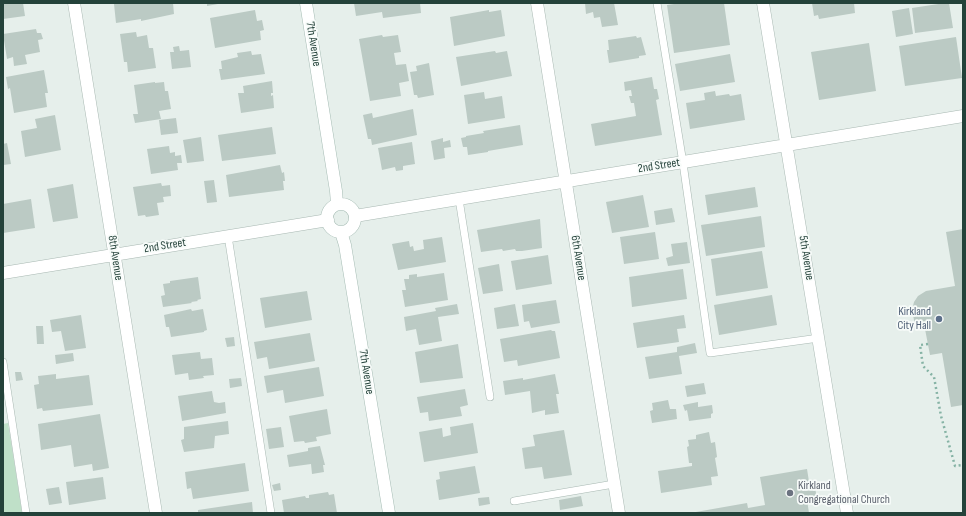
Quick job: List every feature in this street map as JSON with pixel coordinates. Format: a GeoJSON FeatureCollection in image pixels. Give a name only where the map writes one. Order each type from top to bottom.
{"type":"FeatureCollection","features":[{"type":"Feature","properties":{"kind":"street","name":"8th Avenue"},"geometry":{"type":"LineString","coordinates":[[74,3],[156,513]]}},
{"type":"Feature","properties":{"kind":"street","name":"7th Avenue"},"geometry":{"type":"LineString","coordinates":[[306,3],[337,204]]}},
{"type":"Feature","properties":{"kind":"street","name":"6th Avenue"},"geometry":{"type":"LineString","coordinates":[[537,3],[619,513]]}},
{"type":"Feature","properties":{"kind":"street","name":"5th Avenue"},"geometry":{"type":"LineString","coordinates":[[764,3],[847,513]]}},
{"type":"Feature","properties":{"kind":"street","name":"2nd Street"},"geometry":{"type":"LineString","coordinates":[[354,216],[565,180],[683,163],[963,116]]}},
{"type":"Feature","properties":{"kind":"street"},"geometry":{"type":"LineString","coordinates":[[337,204],[342,204],[350,208],[354,216],[354,221],[350,228],[341,232],[333,229],[328,220],[328,213],[330,209],[337,204]]}},
{"type":"Feature","properties":{"kind":"street","name":"2nd Street"},"geometry":{"type":"LineString","coordinates":[[3,273],[328,220]]}},
{"type":"Feature","properties":{"kind":"street","name":"7th Avenue"},"geometry":{"type":"LineString","coordinates":[[341,232],[346,246],[389,513]]}},
{"type":"Feature","properties":{"kind":"lane"},"geometry":{"type":"LineString","coordinates":[[657,3],[683,163],[710,353],[819,338]]}},
{"type":"Feature","properties":{"kind":"lane"},"geometry":{"type":"LineString","coordinates":[[459,199],[490,397]]}},
{"type":"Feature","properties":{"kind":"lane"},"geometry":{"type":"LineString","coordinates":[[228,236],[271,513]]}},
{"type":"Feature","properties":{"kind":"lane"},"geometry":{"type":"LineString","coordinates":[[3,362],[26,513]]}},
{"type":"Feature","properties":{"kind":"lane"},"geometry":{"type":"LineString","coordinates":[[514,501],[614,484]]}},
{"type":"Feature","properties":{"kind":"path"},"geometry":{"type":"LineString","coordinates":[[928,344],[920,345],[923,366],[934,377],[940,416],[955,466],[963,465]]}},
{"type":"Feature","properties":{"kind":"green space"},"geometry":{"type":"Polygon","coordinates":[[[8,423],[22,513],[3,513],[3,424],[8,423]]]}},
{"type":"Feature","properties":{"kind":"building"},"geometry":{"type":"Polygon","coordinates":[[[3,3],[23,3],[25,16],[3,19],[3,3]]]}},
{"type":"Feature","properties":{"kind":"building"},"geometry":{"type":"Polygon","coordinates":[[[173,3],[174,14],[141,21],[141,19],[116,23],[114,4],[173,3]]]}},
{"type":"Feature","properties":{"kind":"building"},"geometry":{"type":"Polygon","coordinates":[[[207,3],[218,3],[218,4],[207,6],[207,3]]]}},
{"type":"Feature","properties":{"kind":"building"},"geometry":{"type":"Polygon","coordinates":[[[354,3],[420,3],[421,13],[383,18],[382,12],[356,16],[354,3]]]}},
{"type":"Feature","properties":{"kind":"building"},"geometry":{"type":"Polygon","coordinates":[[[585,3],[614,3],[618,25],[602,27],[600,17],[594,18],[593,12],[586,14],[585,3]]]}},
{"type":"Feature","properties":{"kind":"building"},"geometry":{"type":"Polygon","coordinates":[[[681,3],[724,3],[730,45],[674,53],[667,5],[681,3]]]}},
{"type":"Feature","properties":{"kind":"building"},"geometry":{"type":"Polygon","coordinates":[[[812,3],[854,3],[855,13],[819,19],[818,15],[814,16],[812,3]]]}},
{"type":"Feature","properties":{"kind":"building"},"geometry":{"type":"Polygon","coordinates":[[[949,3],[953,28],[915,33],[912,8],[949,3]]]}},
{"type":"Feature","properties":{"kind":"building"},"geometry":{"type":"Polygon","coordinates":[[[909,8],[913,34],[896,37],[892,11],[909,8]]]}},
{"type":"Feature","properties":{"kind":"building"},"geometry":{"type":"Polygon","coordinates":[[[255,10],[257,21],[262,20],[264,30],[260,31],[261,40],[215,48],[210,18],[255,10]]]}},
{"type":"Feature","properties":{"kind":"building"},"geometry":{"type":"Polygon","coordinates":[[[489,10],[489,12],[501,10],[505,36],[454,46],[450,17],[489,10]]]}},
{"type":"Feature","properties":{"kind":"building"},"geometry":{"type":"Polygon","coordinates":[[[36,29],[37,33],[41,33],[43,39],[38,40],[40,52],[25,55],[27,64],[14,66],[13,57],[7,59],[3,34],[36,29]]]}},
{"type":"Feature","properties":{"kind":"building"},"geometry":{"type":"Polygon","coordinates":[[[136,32],[137,37],[147,35],[149,48],[153,48],[156,68],[128,72],[127,62],[124,62],[120,34],[136,32]]]}},
{"type":"Feature","properties":{"kind":"building"},"geometry":{"type":"Polygon","coordinates":[[[382,35],[383,37],[398,35],[401,52],[394,53],[396,65],[406,64],[409,81],[399,83],[401,96],[370,101],[359,39],[382,35]]]}},
{"type":"Feature","properties":{"kind":"building"},"geometry":{"type":"Polygon","coordinates":[[[636,36],[637,38],[641,37],[646,55],[639,56],[639,58],[609,63],[607,50],[609,50],[608,40],[636,36]]]}},
{"type":"Feature","properties":{"kind":"building"},"geometry":{"type":"Polygon","coordinates":[[[956,37],[962,78],[905,86],[899,46],[956,37]]]}},
{"type":"Feature","properties":{"kind":"building"},"geometry":{"type":"Polygon","coordinates":[[[869,43],[876,91],[819,100],[811,52],[869,43]]]}},
{"type":"Feature","properties":{"kind":"building"},"geometry":{"type":"Polygon","coordinates":[[[179,46],[180,51],[189,50],[191,67],[172,69],[170,52],[174,52],[173,47],[179,46]]]}},
{"type":"Feature","properties":{"kind":"building"},"geometry":{"type":"Polygon","coordinates":[[[251,51],[252,55],[261,54],[265,74],[221,80],[219,69],[222,69],[221,61],[238,57],[237,53],[251,51]]]}},
{"type":"Feature","properties":{"kind":"building"},"geometry":{"type":"Polygon","coordinates":[[[495,51],[496,53],[507,51],[512,76],[461,86],[456,57],[495,51]]]}},
{"type":"Feature","properties":{"kind":"building"},"geometry":{"type":"Polygon","coordinates":[[[730,54],[735,82],[680,91],[675,64],[730,54]]]}},
{"type":"Feature","properties":{"kind":"building"},"geometry":{"type":"Polygon","coordinates":[[[429,63],[434,95],[418,98],[417,95],[414,95],[410,72],[417,71],[416,66],[429,63]]]}},
{"type":"Feature","properties":{"kind":"building"},"geometry":{"type":"Polygon","coordinates":[[[44,70],[48,93],[45,93],[47,107],[14,113],[10,88],[8,89],[6,77],[44,70]]]}},
{"type":"Feature","properties":{"kind":"building"},"geometry":{"type":"Polygon","coordinates":[[[652,77],[654,89],[657,89],[659,99],[656,100],[662,135],[595,146],[591,124],[636,116],[634,103],[631,103],[629,96],[632,96],[631,90],[625,91],[624,82],[652,77]]]}},
{"type":"Feature","properties":{"kind":"building"},"geometry":{"type":"Polygon","coordinates":[[[272,81],[273,93],[271,93],[271,96],[273,95],[274,108],[241,113],[238,93],[244,93],[243,86],[272,81]]]}},
{"type":"Feature","properties":{"kind":"building"},"geometry":{"type":"Polygon","coordinates":[[[164,82],[165,91],[168,91],[171,109],[159,111],[161,119],[135,123],[133,114],[138,114],[134,85],[164,82]]]}},
{"type":"Feature","properties":{"kind":"building"},"geometry":{"type":"Polygon","coordinates":[[[715,91],[716,96],[741,94],[745,120],[690,129],[686,103],[705,100],[704,93],[715,91]]]}},
{"type":"Feature","properties":{"kind":"building"},"geometry":{"type":"Polygon","coordinates":[[[484,92],[485,99],[502,96],[505,118],[468,124],[464,95],[484,92]]]}},
{"type":"Feature","properties":{"kind":"building"},"geometry":{"type":"Polygon","coordinates":[[[413,109],[417,135],[372,145],[371,139],[368,139],[363,115],[372,113],[373,118],[413,109]]]}},
{"type":"Feature","properties":{"kind":"building"},"geometry":{"type":"Polygon","coordinates":[[[55,115],[61,150],[25,157],[21,131],[37,128],[35,119],[55,115]]]}},
{"type":"Feature","properties":{"kind":"building"},"geometry":{"type":"Polygon","coordinates":[[[176,118],[178,133],[161,135],[159,120],[176,118]]]}},
{"type":"Feature","properties":{"kind":"building"},"geometry":{"type":"Polygon","coordinates":[[[520,125],[523,145],[468,155],[467,147],[463,147],[461,138],[466,136],[484,133],[483,131],[520,125]]]}},
{"type":"Feature","properties":{"kind":"building"},"geometry":{"type":"Polygon","coordinates":[[[272,127],[276,154],[222,161],[218,135],[272,127]]]}},
{"type":"Feature","properties":{"kind":"building"},"geometry":{"type":"Polygon","coordinates":[[[201,137],[204,161],[187,163],[183,140],[201,137]]]}},
{"type":"Feature","properties":{"kind":"building"},"geometry":{"type":"Polygon","coordinates":[[[443,138],[443,142],[450,140],[451,147],[444,148],[445,158],[434,160],[431,141],[443,138]]]}},
{"type":"Feature","properties":{"kind":"building"},"geometry":{"type":"Polygon","coordinates":[[[412,142],[415,164],[403,166],[403,170],[396,171],[395,167],[382,170],[378,148],[412,142]]]}},
{"type":"Feature","properties":{"kind":"building"},"geometry":{"type":"Polygon","coordinates":[[[7,143],[11,164],[3,165],[3,144],[7,143]]]}},
{"type":"Feature","properties":{"kind":"building"},"geometry":{"type":"Polygon","coordinates":[[[169,146],[170,153],[175,152],[175,156],[181,155],[182,163],[177,163],[178,170],[151,174],[147,149],[169,146]]]}},
{"type":"Feature","properties":{"kind":"building"},"geometry":{"type":"Polygon","coordinates":[[[280,165],[282,173],[284,172],[284,190],[229,197],[226,175],[280,165]]]}},
{"type":"Feature","properties":{"kind":"building"},"geometry":{"type":"Polygon","coordinates":[[[214,180],[217,202],[207,203],[204,181],[214,180]]]}},
{"type":"Feature","properties":{"kind":"building"},"geometry":{"type":"Polygon","coordinates":[[[161,183],[162,186],[170,185],[171,196],[163,197],[164,202],[157,203],[159,215],[146,217],[145,215],[138,216],[133,187],[161,183]]]}},
{"type":"Feature","properties":{"kind":"building"},"geometry":{"type":"Polygon","coordinates":[[[73,184],[78,218],[53,222],[47,189],[73,184]]]}},
{"type":"Feature","properties":{"kind":"building"},"geometry":{"type":"Polygon","coordinates":[[[755,187],[758,207],[708,215],[705,195],[755,187]]]}},
{"type":"Feature","properties":{"kind":"building"},"geometry":{"type":"Polygon","coordinates":[[[643,195],[649,227],[612,233],[606,202],[643,195]]]}},
{"type":"Feature","properties":{"kind":"building"},"geometry":{"type":"Polygon","coordinates":[[[31,199],[35,228],[3,233],[3,204],[31,199]]]}},
{"type":"Feature","properties":{"kind":"building"},"geometry":{"type":"Polygon","coordinates":[[[672,208],[675,222],[656,225],[654,211],[672,208]]]}},
{"type":"Feature","properties":{"kind":"building"},"geometry":{"type":"Polygon","coordinates":[[[761,216],[765,247],[706,256],[701,225],[761,216]]]}},
{"type":"Feature","properties":{"kind":"building"},"geometry":{"type":"Polygon","coordinates":[[[540,219],[542,248],[522,251],[516,251],[515,249],[503,251],[502,249],[481,252],[477,230],[540,219]]]}},
{"type":"Feature","properties":{"kind":"building","name":"Kirkland City Hall"},"geometry":{"type":"Polygon","coordinates":[[[963,229],[963,405],[951,407],[942,353],[930,355],[925,329],[916,330],[912,310],[914,302],[918,296],[926,291],[955,286],[946,232],[963,229]]]}},
{"type":"Feature","properties":{"kind":"building"},"geometry":{"type":"Polygon","coordinates":[[[655,232],[659,259],[624,264],[620,237],[655,232]]]}},
{"type":"Feature","properties":{"kind":"building"},"geometry":{"type":"Polygon","coordinates":[[[442,237],[446,262],[398,270],[392,244],[409,241],[410,247],[413,246],[414,251],[424,249],[423,240],[442,237]]]}},
{"type":"Feature","properties":{"kind":"building"},"geometry":{"type":"Polygon","coordinates":[[[687,242],[690,263],[668,266],[666,258],[673,256],[671,244],[687,242]]]}},
{"type":"Feature","properties":{"kind":"building"},"geometry":{"type":"Polygon","coordinates":[[[762,251],[768,288],[716,296],[711,259],[762,251]]]}},
{"type":"Feature","properties":{"kind":"building"},"geometry":{"type":"Polygon","coordinates":[[[548,255],[552,284],[516,290],[511,261],[548,255]]]}},
{"type":"Feature","properties":{"kind":"building"},"geometry":{"type":"Polygon","coordinates":[[[499,264],[503,291],[483,294],[478,268],[499,264]]]}},
{"type":"Feature","properties":{"kind":"building"},"geometry":{"type":"Polygon","coordinates":[[[683,269],[687,299],[632,307],[629,277],[683,269]]]}},
{"type":"Feature","properties":{"kind":"building"},"geometry":{"type":"Polygon","coordinates":[[[444,273],[448,300],[405,307],[402,290],[406,290],[404,279],[409,279],[409,275],[417,274],[417,277],[444,273]]]}},
{"type":"Feature","properties":{"kind":"building"},"geometry":{"type":"Polygon","coordinates":[[[198,277],[201,299],[191,302],[192,303],[163,307],[161,296],[165,295],[163,284],[170,283],[170,281],[198,277]]]}},
{"type":"Feature","properties":{"kind":"building"},"geometry":{"type":"Polygon","coordinates":[[[307,291],[312,320],[265,328],[260,298],[307,291]]]}},
{"type":"Feature","properties":{"kind":"building"},"geometry":{"type":"Polygon","coordinates":[[[772,295],[777,325],[719,335],[714,305],[772,295]]]}},
{"type":"Feature","properties":{"kind":"building"},"geometry":{"type":"Polygon","coordinates":[[[556,300],[560,323],[531,328],[529,321],[524,322],[522,305],[556,300]]]}},
{"type":"Feature","properties":{"kind":"building"},"geometry":{"type":"Polygon","coordinates":[[[457,304],[459,314],[438,317],[442,341],[419,345],[416,329],[406,331],[404,317],[436,311],[435,308],[457,304]]]}},
{"type":"Feature","properties":{"kind":"building"},"geometry":{"type":"Polygon","coordinates":[[[515,304],[519,326],[497,329],[494,308],[515,304]]]}},
{"type":"Feature","properties":{"kind":"building"},"geometry":{"type":"Polygon","coordinates":[[[191,309],[192,311],[203,309],[207,330],[204,332],[171,337],[169,327],[166,327],[164,315],[191,309]]]}},
{"type":"Feature","properties":{"kind":"building"},"geometry":{"type":"Polygon","coordinates":[[[81,315],[86,348],[65,351],[61,331],[52,332],[50,320],[81,315]]]}},
{"type":"Feature","properties":{"kind":"building"},"geometry":{"type":"Polygon","coordinates":[[[684,315],[686,328],[677,329],[679,342],[637,348],[633,323],[684,315]]]}},
{"type":"Feature","properties":{"kind":"building"},"geometry":{"type":"Polygon","coordinates":[[[36,326],[43,326],[44,344],[37,344],[36,326]]]}},
{"type":"Feature","properties":{"kind":"building"},"geometry":{"type":"Polygon","coordinates":[[[551,330],[555,331],[560,358],[518,366],[517,360],[504,362],[500,339],[551,330]]]}},
{"type":"Feature","properties":{"kind":"building"},"geometry":{"type":"Polygon","coordinates":[[[310,333],[315,361],[269,369],[267,357],[257,359],[254,342],[310,333]]]}},
{"type":"Feature","properties":{"kind":"building"},"geometry":{"type":"Polygon","coordinates":[[[234,337],[235,346],[227,347],[225,338],[234,337]]]}},
{"type":"Feature","properties":{"kind":"building"},"geometry":{"type":"Polygon","coordinates":[[[695,343],[697,353],[679,356],[682,374],[649,379],[645,357],[677,352],[677,347],[695,343]]]}},
{"type":"Feature","properties":{"kind":"building"},"geometry":{"type":"Polygon","coordinates":[[[458,344],[463,378],[420,383],[415,352],[458,344]]]}},
{"type":"Feature","properties":{"kind":"building"},"geometry":{"type":"Polygon","coordinates":[[[200,352],[201,359],[212,358],[214,375],[189,380],[188,373],[175,375],[172,355],[200,352]]]}},
{"type":"Feature","properties":{"kind":"building"},"geometry":{"type":"Polygon","coordinates":[[[73,353],[74,361],[56,364],[55,355],[73,353]]]}},
{"type":"Feature","properties":{"kind":"building"},"geometry":{"type":"Polygon","coordinates":[[[319,367],[324,396],[285,403],[283,390],[267,393],[264,376],[319,367]]]}},
{"type":"Feature","properties":{"kind":"building"},"geometry":{"type":"Polygon","coordinates":[[[15,372],[21,372],[23,380],[16,381],[15,372]]]}},
{"type":"Feature","properties":{"kind":"building"},"geometry":{"type":"Polygon","coordinates":[[[56,374],[56,379],[89,375],[93,405],[43,411],[42,408],[37,409],[34,385],[39,384],[38,376],[56,374]]]}},
{"type":"Feature","properties":{"kind":"building"},"geometry":{"type":"Polygon","coordinates":[[[555,374],[559,394],[556,394],[559,413],[545,415],[545,410],[532,413],[530,391],[505,395],[503,381],[523,378],[523,380],[555,374]]]}},
{"type":"Feature","properties":{"kind":"building"},"geometry":{"type":"Polygon","coordinates":[[[241,378],[242,386],[230,388],[229,379],[241,378]]]}},
{"type":"Feature","properties":{"kind":"building"},"geometry":{"type":"Polygon","coordinates":[[[704,383],[706,394],[687,397],[685,386],[704,383]]]}},
{"type":"Feature","properties":{"kind":"building"},"geometry":{"type":"Polygon","coordinates":[[[465,389],[468,405],[460,407],[462,416],[429,421],[428,412],[420,413],[417,397],[465,389]]]}},
{"type":"Feature","properties":{"kind":"building"},"geometry":{"type":"Polygon","coordinates":[[[212,391],[214,402],[225,402],[226,413],[182,421],[178,396],[212,391]]]}},
{"type":"Feature","properties":{"kind":"building"},"geometry":{"type":"Polygon","coordinates":[[[668,400],[670,409],[676,409],[677,419],[652,423],[650,411],[653,410],[652,403],[668,400]]]}},
{"type":"Feature","properties":{"kind":"building"},"geometry":{"type":"Polygon","coordinates":[[[698,402],[698,407],[712,405],[713,413],[711,414],[711,418],[689,421],[687,410],[685,411],[683,405],[698,402]]]}},
{"type":"Feature","properties":{"kind":"building"},"geometry":{"type":"Polygon","coordinates":[[[327,409],[331,434],[316,437],[317,441],[305,443],[304,441],[294,442],[289,416],[327,409]]]}},
{"type":"Feature","properties":{"kind":"building"},"geometry":{"type":"Polygon","coordinates":[[[100,414],[109,468],[93,471],[92,464],[74,467],[71,445],[41,450],[38,424],[100,414]]]}},
{"type":"Feature","properties":{"kind":"building"},"geometry":{"type":"Polygon","coordinates":[[[228,421],[229,434],[215,436],[214,448],[184,452],[181,440],[184,439],[184,427],[228,421]]]}},
{"type":"Feature","properties":{"kind":"building"},"geometry":{"type":"Polygon","coordinates":[[[473,423],[478,453],[424,462],[419,432],[442,428],[443,437],[451,435],[450,427],[473,423]]]}},
{"type":"Feature","properties":{"kind":"building"},"geometry":{"type":"Polygon","coordinates":[[[281,427],[284,447],[269,449],[266,429],[281,427]]]}},
{"type":"Feature","properties":{"kind":"building"},"geometry":{"type":"Polygon","coordinates":[[[564,430],[572,475],[544,479],[542,467],[525,469],[522,448],[535,446],[533,435],[564,430]]]}},
{"type":"Feature","properties":{"kind":"building"},"geometry":{"type":"Polygon","coordinates":[[[709,432],[711,443],[715,442],[717,457],[715,458],[718,476],[711,477],[712,485],[661,493],[658,471],[692,466],[692,463],[689,463],[687,447],[689,446],[688,440],[696,439],[696,435],[709,432]]]}},
{"type":"Feature","properties":{"kind":"building"},"geometry":{"type":"Polygon","coordinates":[[[320,446],[325,465],[323,465],[324,472],[312,474],[311,464],[289,467],[287,455],[308,451],[308,448],[320,446]]]}},
{"type":"Feature","properties":{"kind":"building"},"geometry":{"type":"Polygon","coordinates":[[[245,463],[249,491],[193,499],[191,488],[187,489],[185,472],[245,463]]]}},
{"type":"Feature","properties":{"kind":"building"},"geometry":{"type":"Polygon","coordinates":[[[475,466],[480,493],[439,500],[436,480],[440,479],[439,472],[475,466]]]}},
{"type":"Feature","properties":{"kind":"building","name":"Kirkland Congregational Church"},"geometry":{"type":"Polygon","coordinates":[[[807,469],[810,488],[815,488],[817,498],[807,500],[809,513],[690,513],[747,503],[748,508],[765,505],[760,477],[807,469]]]}},
{"type":"Feature","properties":{"kind":"building"},"geometry":{"type":"Polygon","coordinates":[[[103,477],[106,499],[69,505],[66,482],[103,477]]]}},
{"type":"Feature","properties":{"kind":"building"},"geometry":{"type":"Polygon","coordinates":[[[280,483],[281,490],[274,491],[272,485],[280,483]]]}},
{"type":"Feature","properties":{"kind":"building"},"geometry":{"type":"Polygon","coordinates":[[[59,487],[62,503],[49,505],[46,489],[59,487]]]}},
{"type":"Feature","properties":{"kind":"building"},"geometry":{"type":"Polygon","coordinates":[[[328,492],[329,495],[334,494],[337,513],[284,513],[282,500],[305,496],[306,498],[309,498],[309,495],[328,492]]]}},
{"type":"Feature","properties":{"kind":"building"},"geometry":{"type":"Polygon","coordinates":[[[581,496],[583,506],[560,510],[559,500],[581,496]]]}},
{"type":"Feature","properties":{"kind":"building"},"geometry":{"type":"Polygon","coordinates":[[[489,497],[490,504],[479,506],[478,498],[489,497]]]}},
{"type":"Feature","properties":{"kind":"building"},"geometry":{"type":"Polygon","coordinates":[[[252,502],[253,513],[198,513],[198,510],[252,502]]]}},
{"type":"Feature","properties":{"kind":"place","name":"Kirkland City Hall"},"geometry":{"type":"Point","coordinates":[939,319]}},
{"type":"Feature","properties":{"kind":"place","name":"Kirkland Congregational Church"},"geometry":{"type":"Point","coordinates":[790,493]}}]}
